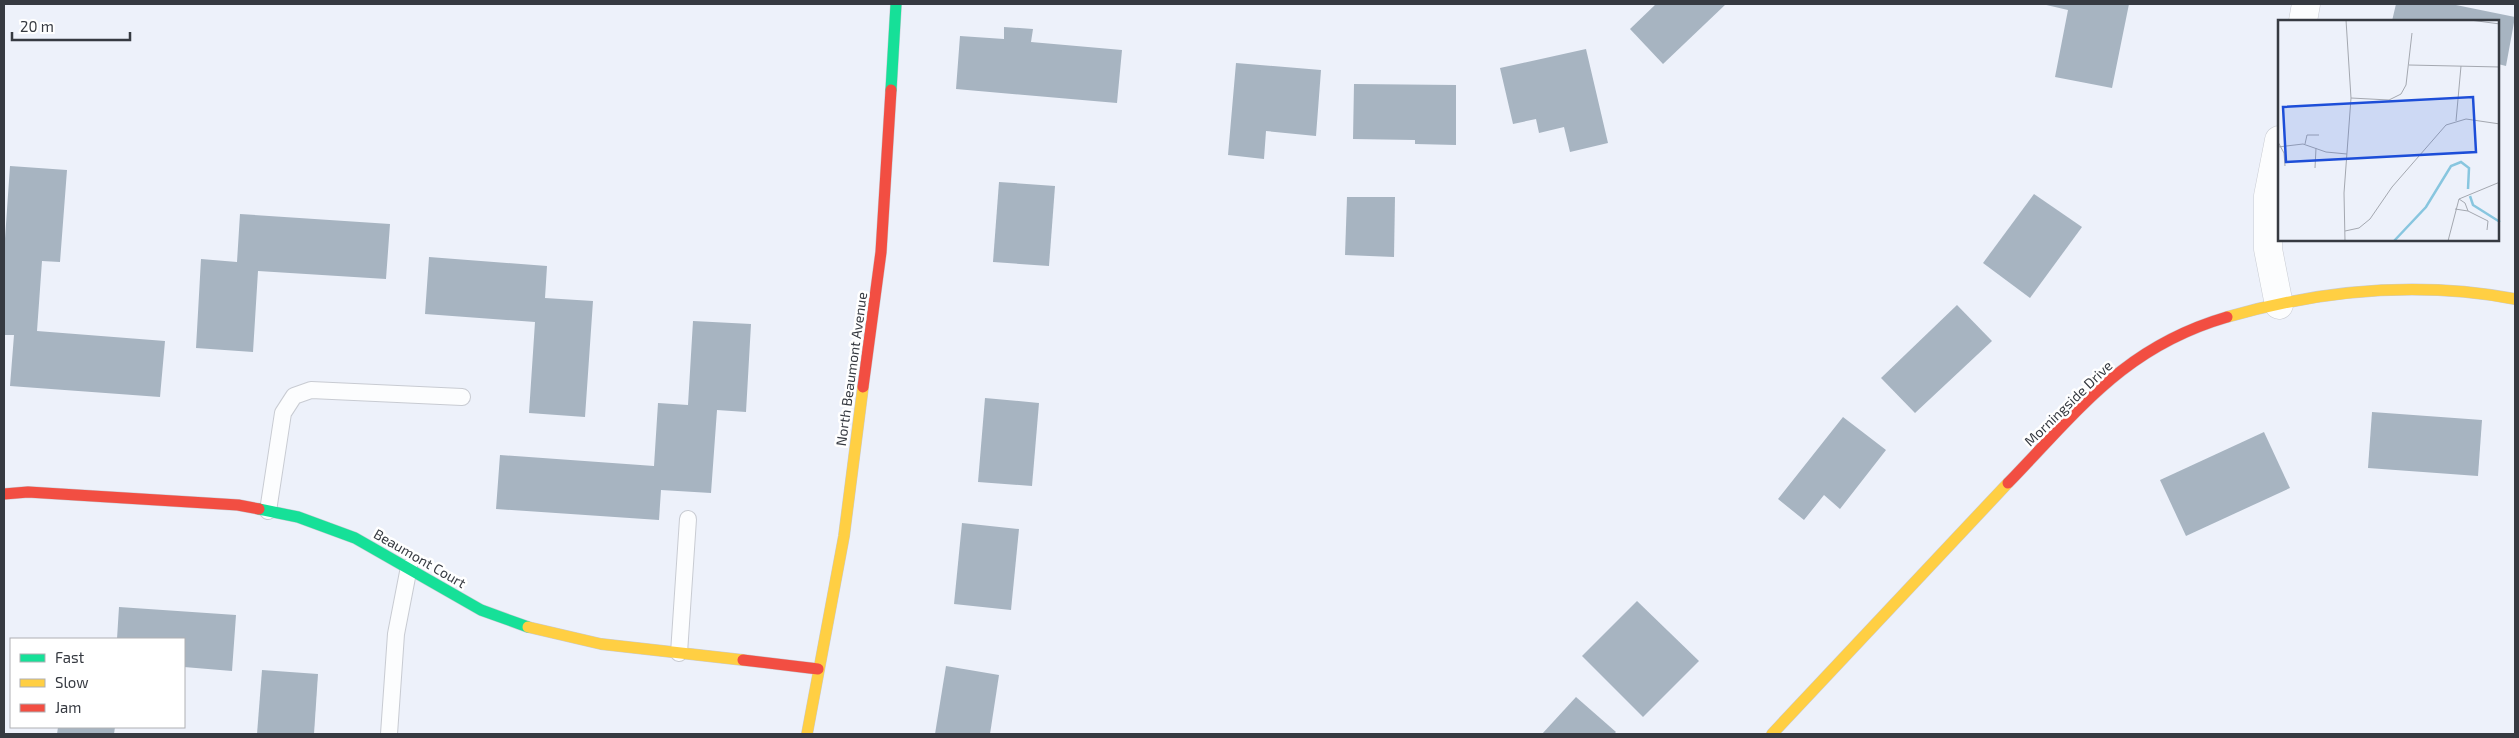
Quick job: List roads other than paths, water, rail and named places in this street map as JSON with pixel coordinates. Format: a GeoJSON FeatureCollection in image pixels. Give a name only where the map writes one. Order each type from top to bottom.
{"type":"FeatureCollection","features":[{"type":"Feature","properties":{"kind":"street","name":"North Beaumont Avenue"},"geometry":{"type":"LineString","coordinates":[[807,734],[844,536],[882,252],[896,4]]}},
{"type":"Feature","properties":{"kind":"street"},"geometry":{"type":"LineString","coordinates":[[2303,20],[2306,4]]}},
{"type":"Feature","properties":{"kind":"street"},"geometry":{"type":"LineString","coordinates":[[2278,145],[2268,196],[2268,249],[2278,305]]}},
{"type":"Feature","properties":{"kind":"street","name":"Morningside Drive"},"geometry":{"type":"LineString","coordinates":[[1772,734],[2005,486],[2106,382],[2148,350],[2195,326],[2246,310],[2345,291],[2413,286],[2480,291],[2515,299]]}},
{"type":"Feature","properties":{"kind":"street","name":"Beaumont Court"},"geometry":{"type":"LineString","coordinates":[[4,494],[28,492],[238,505],[298,517],[355,538],[409,567],[434,585],[481,610],[540,631],[601,644],[818,668]]}},
{"type":"Feature","properties":{"kind":"lane"},"geometry":{"type":"LineString","coordinates":[[268,511],[283,413],[294,396],[311,390],[462,396]]}},
{"type":"Feature","properties":{"kind":"lane"},"geometry":{"type":"LineString","coordinates":[[679,653],[688,519]]}},
{"type":"Feature","properties":{"kind":"lane"},"geometry":{"type":"LineString","coordinates":[[389,734],[396,634],[409,567]]}}]}
